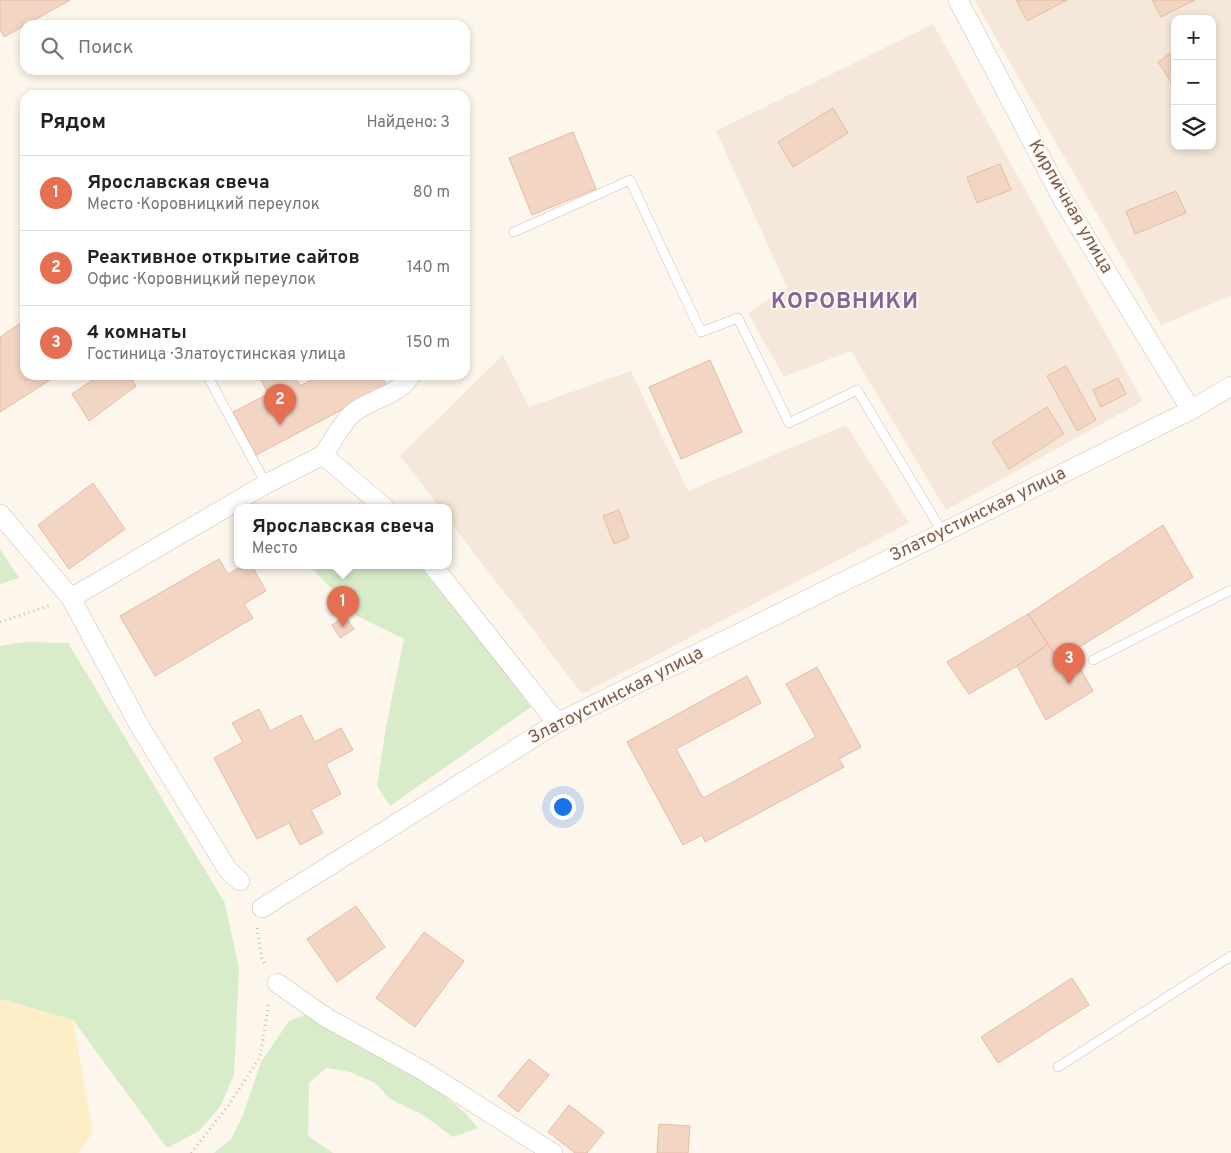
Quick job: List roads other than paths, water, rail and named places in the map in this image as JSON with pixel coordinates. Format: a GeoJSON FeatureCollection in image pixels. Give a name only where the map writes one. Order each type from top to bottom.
{"type":"FeatureCollection","features":[{"type":"Feature","properties":{"kind":"street","name":"Кирпичная улица"},"geometry":{"type":"LineString","coordinates":[[958,0],[1063,200],[1191,410]]}},
{"type":"Feature","properties":{"kind":"street"},"geometry":{"type":"LineString","coordinates":[[71,598],[266,484],[323,455],[352,414],[399,388],[408,380]]}},
{"type":"Feature","properties":{"kind":"street","name":"Златоустинская улица"},"geometry":{"type":"LineString","coordinates":[[262,908],[557,723],[1191,410],[1231,386]]}},
{"type":"Feature","properties":{"kind":"street"},"geometry":{"type":"LineString","coordinates":[[323,455],[380,504]]}},
{"type":"Feature","properties":{"kind":"street"},"geometry":{"type":"LineString","coordinates":[[0,514],[71,598],[139,725],[228,870],[240,881]]}},
{"type":"Feature","properties":{"kind":"street"},"geometry":{"type":"LineString","coordinates":[[435,569],[557,723]]}},
{"type":"Feature","properties":{"kind":"street"},"geometry":{"type":"LineString","coordinates":[[277,983],[327,1018],[422,1070],[553,1153]]}},
{"type":"Feature","properties":{"kind":"lane"},"geometry":{"type":"LineString","coordinates":[[514,232],[630,180],[701,332],[738,318],[789,424],[857,390],[943,532]]}},
{"type":"Feature","properties":{"kind":"lane"},"geometry":{"type":"LineString","coordinates":[[210,380],[266,484]]}},
{"type":"Feature","properties":{"kind":"lane"},"geometry":{"type":"LineString","coordinates":[[1093,660],[1231,590]]}},
{"type":"Feature","properties":{"kind":"lane"},"geometry":{"type":"LineString","coordinates":[[1058,1068],[1231,956]]}},
{"type":"Feature","properties":{"kind":"place","name":"Реактивное открытие сайтов"},"geometry":{"type":"Point","coordinates":[280,425]}},
{"type":"Feature","properties":{"kind":"place","name":"Ярославская свеча"},"geometry":{"type":"Point","coordinates":[343,627]}},
{"type":"Feature","properties":{"kind":"place","name":"4 комнаты"},"geometry":{"type":"Point","coordinates":[1069,684]}},
{"type":"Feature","properties":{"kind":"district","name":"КОРОВНИКИ"},"geometry":{"type":"Point","coordinates":[845,302]}}]}
